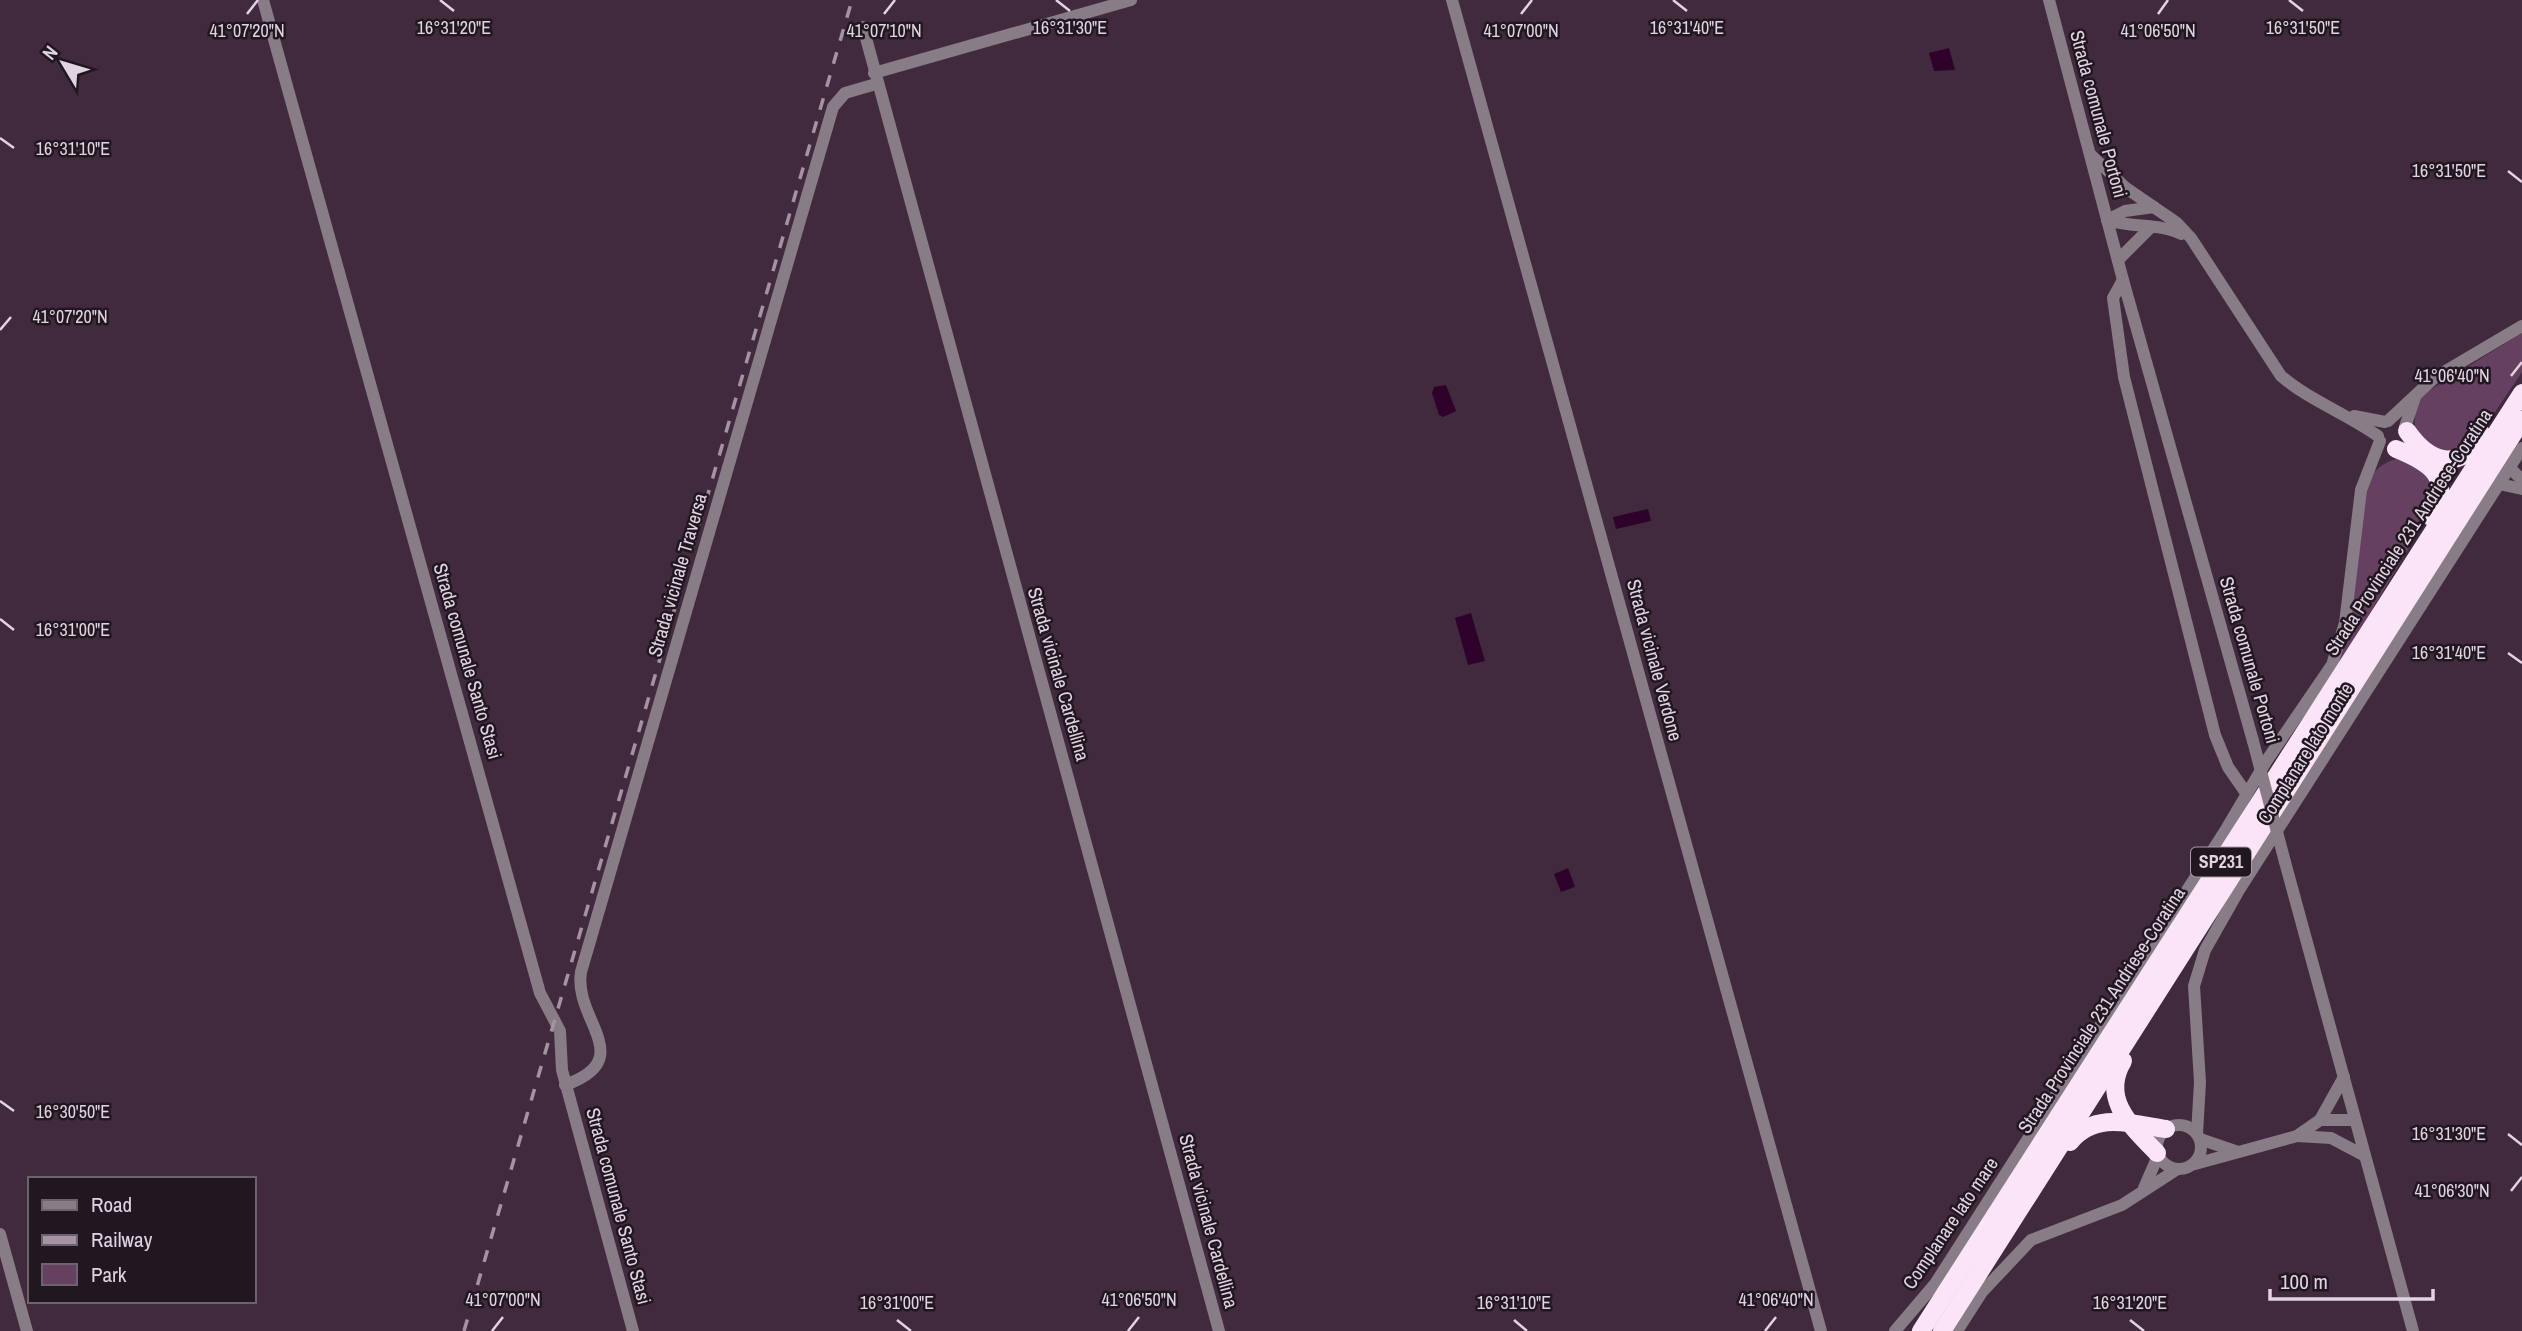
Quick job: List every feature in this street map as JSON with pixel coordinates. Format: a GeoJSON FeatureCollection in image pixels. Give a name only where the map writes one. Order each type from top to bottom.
{"type":"FeatureCollection","features":[{"type":"Feature","properties":{"kind":"highway"},"geometry":{"type":"LineString","coordinates":[[2406,429],[2418,447],[2429,455],[2444,460],[2458,459],[2473,450],[2515,388],[2522,382]]}},
{"type":"Feature","properties":{"kind":"highway","name":"Strada Provinciale 231 Andriese-Coratina"},"geometry":{"type":"LineString","coordinates":[[1921,1331],[2522,393]]}},
{"type":"Feature","properties":{"kind":"highway","name":"Strada Provinciale 231 Andriese-Coratina"},"geometry":{"type":"LineString","coordinates":[[1942,1331],[2522,420]]}},
{"type":"Feature","properties":{"kind":"highway"},"geometry":{"type":"LineString","coordinates":[[2386,444],[2426,463],[2437,475],[2442,489],[2440,501],[2399,569],[2391,598]]}},
{"type":"Feature","properties":{"kind":"highway"},"geometry":{"type":"LineString","coordinates":[[2158,1154],[2130,1124],[2116,1103],[2115,1078],[2150,1017],[2172,970]]}},
{"type":"Feature","properties":{"kind":"highway"},"geometry":{"type":"LineString","coordinates":[[2004,1233],[2082,1129],[2103,1121],[2171,1127]]}},
{"type":"Feature","properties":{"kind":"street","name":"Strada comunale Santo Stasi"},"geometry":{"type":"LineString","coordinates":[[263,0],[540,993],[560,1031],[565,1085],[633,1331]]}},
{"type":"Feature","properties":{"kind":"street","name":"Strada vicinale Traversa"},"geometry":{"type":"LineString","coordinates":[[565,1085],[588,1077],[600,1061],[598,1037],[580,992],[582,972],[833,107],[845,93],[875,79],[1131,0]]}},
{"type":"Feature","properties":{"kind":"street","name":"Strada vicinale Verdone"},"geometry":{"type":"LineString","coordinates":[[1452,0],[1821,1331]]}},
{"type":"Feature","properties":{"kind":"street","name":"Strada comunale Portoni"},"geometry":{"type":"LineString","coordinates":[[2049,0],[2123,280],[2253,741],[2413,1331]]}},
{"type":"Feature","properties":{"kind":"street","name":"Strada vicinale Cardellina"},"geometry":{"type":"LineString","coordinates":[[863,27],[875,79],[1219,1331]]}},
{"type":"Feature","properties":{"kind":"street"},"geometry":{"type":"LineString","coordinates":[[2091,155],[2126,188],[2177,223],[2191,238],[2281,376],[2297,390],[2347,414],[2386,444],[2404,444],[2417,393]]}},
{"type":"Feature","properties":{"kind":"street"},"geometry":{"type":"LineString","coordinates":[[2108,220],[2125,211],[2154,207]]}},
{"type":"Feature","properties":{"kind":"street"},"geometry":{"type":"LineString","coordinates":[[2108,220],[2150,228],[2165,226],[2191,238]]}},
{"type":"Feature","properties":{"kind":"street"},"geometry":{"type":"LineString","coordinates":[[2118,260],[2150,228]]}},
{"type":"Feature","properties":{"kind":"street"},"geometry":{"type":"LineString","coordinates":[[2123,280],[2113,298],[2124,377],[2215,735],[2228,766],[2246,793]]}},
{"type":"Feature","properties":{"kind":"street"},"geometry":{"type":"LineString","coordinates":[[2386,444],[2386,421],[2434,378],[2522,326]]}},
{"type":"Feature","properties":{"kind":"street"},"geometry":{"type":"LineString","coordinates":[[2347,414],[2386,421],[2396,420],[2406,429]]}},
{"type":"Feature","properties":{"kind":"street","name":"Complanare lato mare"},"geometry":{"type":"LineString","coordinates":[[1895,1331],[1935,1284],[2218,842],[2246,793],[2328,673],[2336,656],[2345,623],[2361,490],[2368,469],[2386,444]]}},
{"type":"Feature","properties":{"kind":"street","name":"Complanare lato monte"},"geometry":{"type":"LineString","coordinates":[[2199,1136],[2197,1101],[2200,1082],[2193,993],[2197,973],[2209,943],[2239,890],[2522,448]]}},
{"type":"Feature","properties":{"kind":"street"},"geometry":{"type":"LineString","coordinates":[[2510,467],[2522,480]]}},
{"type":"Feature","properties":{"kind":"street"},"geometry":{"type":"LineString","coordinates":[[2499,484],[2522,489]]}},
{"type":"Feature","properties":{"kind":"street"},"geometry":{"type":"LineString","coordinates":[[2297,1136],[2320,1120],[2344,1077]]}},
{"type":"Feature","properties":{"kind":"street"},"geometry":{"type":"LineString","coordinates":[[2144,1189],[2158,1154],[2158,1140],[2197,1101]]}},
{"type":"Feature","properties":{"kind":"street"},"geometry":{"type":"LineString","coordinates":[[2320,1120],[2356,1119]]}},
{"type":"Feature","properties":{"kind":"street"},"geometry":{"type":"LineString","coordinates":[[2331,1138],[2356,1119]]}},
{"type":"Feature","properties":{"kind":"street"},"geometry":{"type":"LineString","coordinates":[[2171,1127],[2188,1126],[2199,1136],[2238,1152]]}},
{"type":"Feature","properties":{"kind":"street"},"geometry":{"type":"LineString","coordinates":[[2195,1164],[2202,1149],[2199,1136]]}},
{"type":"Feature","properties":{"kind":"street"},"geometry":{"type":"LineString","coordinates":[[1957,1331],[1982,1292],[2021,1247],[2042,1234],[2122,1205],[2176,1170],[2297,1136],[2331,1138],[2365,1156]]}},
{"type":"Feature","properties":{"kind":"street"},"geometry":{"type":"LineString","coordinates":[[2158,1154],[2165,1165],[2176,1170]]}},
{"type":"Feature","properties":{"kind":"street"},"geometry":{"type":"LineString","coordinates":[[0,1234],[27,1331]]}},
{"type":"Feature","properties":{"kind":"green space"},"geometry":{"type":"Polygon","coordinates":[[[2522,333],[2522,372],[2478,437],[2450,453],[2428,445],[2421,439],[2417,433],[2415,416],[2422,395],[2522,333]]]}},
{"type":"Feature","properties":{"kind":"green space"},"geometry":{"type":"Polygon","coordinates":[[[2396,459],[2410,460],[2434,480],[2431,511],[2338,667],[2350,622],[2365,491],[2376,471],[2396,459]]]}},
{"type":"Feature","properties":{"kind":"shaded area"},"geometry":{"type":"Polygon","coordinates":[[[1949,48],[1955,70],[1934,71],[1929,53],[1949,48]]]}},
{"type":"Feature","properties":{"kind":"shaded area"},"geometry":{"type":"Polygon","coordinates":[[[1446,385],[1456,411],[1443,417],[1439,415],[1432,393],[1434,387],[1446,385]]]}},
{"type":"Feature","properties":{"kind":"shaded area"},"geometry":{"type":"Polygon","coordinates":[[[1648,509],[1651,521],[1616,529],[1613,517],[1648,509]]]}},
{"type":"Feature","properties":{"kind":"shaded area"},"geometry":{"type":"Polygon","coordinates":[[[1471,613],[1485,661],[1468,665],[1455,618],[1471,613]]]}},
{"type":"Feature","properties":{"kind":"shaded area"},"geometry":{"type":"Polygon","coordinates":[[[1568,868],[1575,887],[1561,892],[1554,874],[1568,868]]]}},
{"type":"Feature","properties":{"kind":"railway"},"geometry":{"type":"LineString","coordinates":[[464,1331],[852,0]]}}]}
